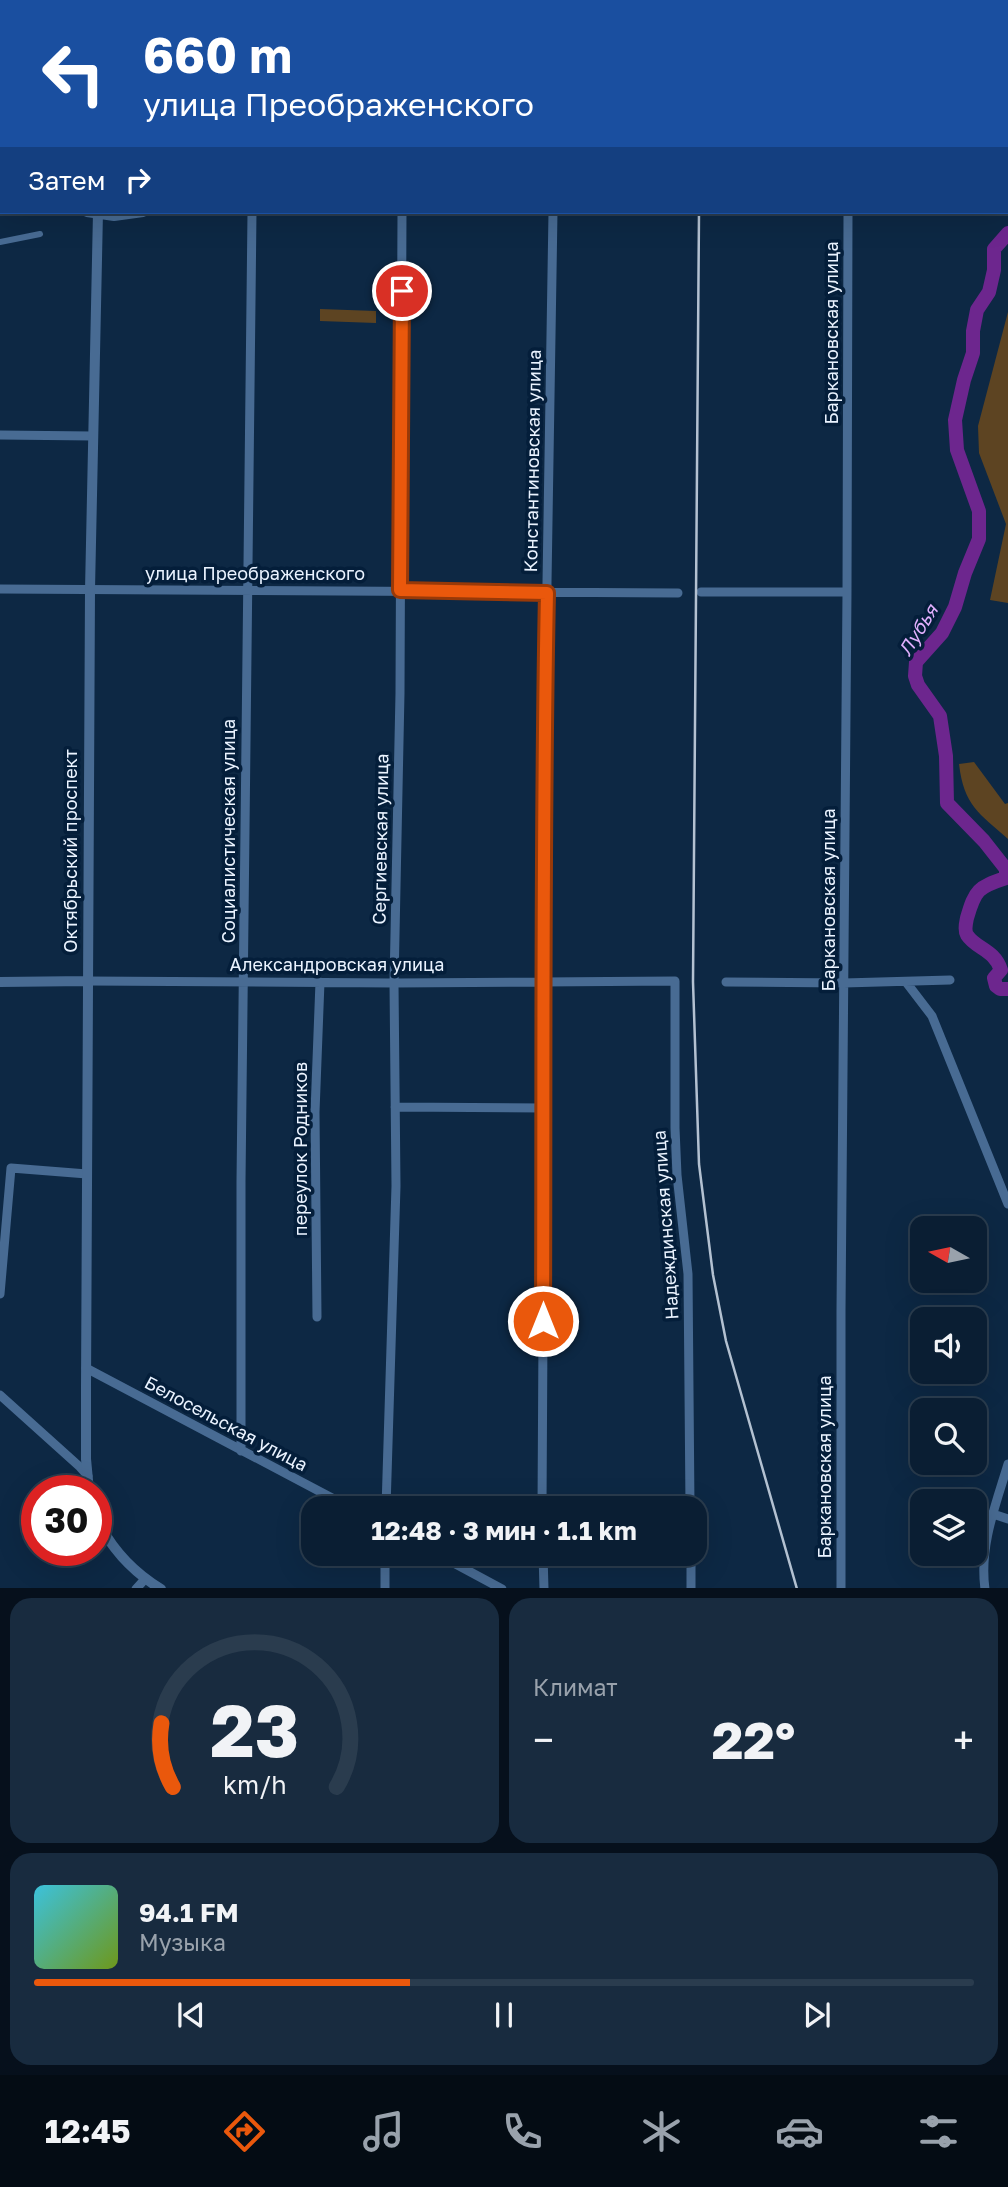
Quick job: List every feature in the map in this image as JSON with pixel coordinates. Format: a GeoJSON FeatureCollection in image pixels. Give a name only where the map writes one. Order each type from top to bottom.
{"type":"FeatureCollection","features":[{"type":"Feature","properties":{"kind":"street","name":"Октябрьский проспект"},"geometry":{"type":"LineString","coordinates":[[88,1475],[86,1368],[94,214]]}},
{"type":"Feature","properties":{"kind":"street"},"geometry":{"type":"LineString","coordinates":[[101,214],[129,214]]}},
{"type":"Feature","properties":{"kind":"street","name":"Социалистическая улица"},"geometry":{"type":"LineString","coordinates":[[241,1451],[241,1182],[252,214]]}},
{"type":"Feature","properties":{"kind":"street","name":"Сергиевская улица"},"geometry":{"type":"LineString","coordinates":[[386,1496],[396,1186],[394,983],[402,214]]}},
{"type":"Feature","properties":{"kind":"street","name":"Константиновская улица"},"geometry":{"type":"LineString","coordinates":[[542,1496],[545,983],[543,829],[553,214]]}},
{"type":"Feature","properties":{"kind":"street","name":"Баркановская улица"},"geometry":{"type":"LineString","coordinates":[[841,1588],[848,214]]}},
{"type":"Feature","properties":{"kind":"street"},"geometry":{"type":"LineString","coordinates":[[0,242],[40,234]]}},
{"type":"Feature","properties":{"kind":"street"},"geometry":{"type":"LineString","coordinates":[[0,435],[93,436]]}},
{"type":"Feature","properties":{"kind":"street","name":"улица Преображенского"},"geometry":{"type":"LineString","coordinates":[[0,589],[678,593]]}},
{"type":"Feature","properties":{"kind":"street"},"geometry":{"type":"LineString","coordinates":[[701,592],[847,592]]}},
{"type":"Feature","properties":{"kind":"street"},"geometry":{"type":"LineString","coordinates":[[726,982],[950,980]]}},
{"type":"Feature","properties":{"kind":"street","name":"Александровская улица"},"geometry":{"type":"LineString","coordinates":[[0,982],[674,981]]}},
{"type":"Feature","properties":{"kind":"street","name":"Надеждинская улица"},"geometry":{"type":"LineString","coordinates":[[674,981],[677,1175],[688,1274],[690,1496]]}},
{"type":"Feature","properties":{"kind":"street","name":"переулок Родников"},"geometry":{"type":"LineString","coordinates":[[317,1317],[315,1112],[320,982]]}},
{"type":"Feature","properties":{"kind":"street"},"geometry":{"type":"LineString","coordinates":[[906,982],[932,1016],[1008,1204]]}},
{"type":"Feature","properties":{"kind":"street"},"geometry":{"type":"LineString","coordinates":[[395,1107],[544,1108]]}},
{"type":"Feature","properties":{"kind":"street"},"geometry":{"type":"LineString","coordinates":[[0,1294],[11,1168],[87,1174]]}},
{"type":"Feature","properties":{"kind":"street","name":"Белосельская улица"},"geometry":{"type":"LineString","coordinates":[[86,1368],[328,1496]]}},
{"type":"Feature","properties":{"kind":"street"},"geometry":{"type":"LineString","coordinates":[[0,1395],[87,1475]]}},
{"type":"Feature","properties":{"kind":"street"},"geometry":{"type":"LineString","coordinates":[[985,1588],[984,1555],[1008,1464]]}},
{"type":"Feature","properties":{"kind":"street"},"geometry":{"type":"LineString","coordinates":[[993,1514],[1008,1519]]}},
{"type":"Feature","properties":{"kind":"street"},"geometry":{"type":"LineString","coordinates":[[112,1545],[145,1579],[161,1588]]}},
{"type":"Feature","properties":{"kind":"street"},"geometry":{"type":"LineString","coordinates":[[385,1566],[386,1588]]}},
{"type":"Feature","properties":{"kind":"street"},"geometry":{"type":"LineString","coordinates":[[460,1566],[502,1588]]}},
{"type":"Feature","properties":{"kind":"street"},"geometry":{"type":"LineString","coordinates":[[543,1566],[544,1588]]}},
{"type":"Feature","properties":{"kind":"street"},"geometry":{"type":"LineString","coordinates":[[691,1566],[691,1588]]}},
{"type":"Feature","properties":{"kind":"street"},"geometry":{"type":"LineString","coordinates":[[136,1588],[145,1579]]}},
{"type":"Feature","properties":{"kind":"shaded area"},"geometry":{"type":"Polygon","coordinates":[[[320,309],[376,311],[376,323],[320,321],[320,309]]]}},
{"type":"Feature","properties":{"kind":"shaded area"},"geometry":{"type":"Polygon","coordinates":[[[1008,312],[1008,603],[990,600],[1006,524],[979,453],[978,426],[1008,312]]]}},
{"type":"Feature","properties":{"kind":"shaded area"},"geometry":{"type":"Polygon","coordinates":[[[974,762],[1005,804],[1008,803],[1008,839],[974,808],[965,790],[959,764],[974,762]]]}},
{"type":"Feature","properties":{"kind":"waterway","name":"Лубья"},"geometry":{"type":"LineString","coordinates":[[1008,233],[994,249],[994,270],[989,292],[977,310],[973,353],[955,420],[957,450],[979,511],[979,539],[955,607],[942,633],[916,662],[915,676],[918,685],[940,716],[946,756],[947,803],[984,841],[1006,869],[1006,878],[983,887],[975,895],[965,929],[971,940],[990,953],[998,963],[1001,970],[994,978],[996,986],[1008,989]]}},
{"type":"Feature","properties":{"kind":"railway"},"geometry":{"type":"LineString","coordinates":[[699,214],[693,982],[699,1164],[713,1275],[726,1341],[797,1588]]}},
{"type":"Feature","properties":{"kind":"route"},"geometry":{"type":"LineString","coordinates":[[402,291],[400,590],[547,593],[543,829],[543,1321]]}}]}
